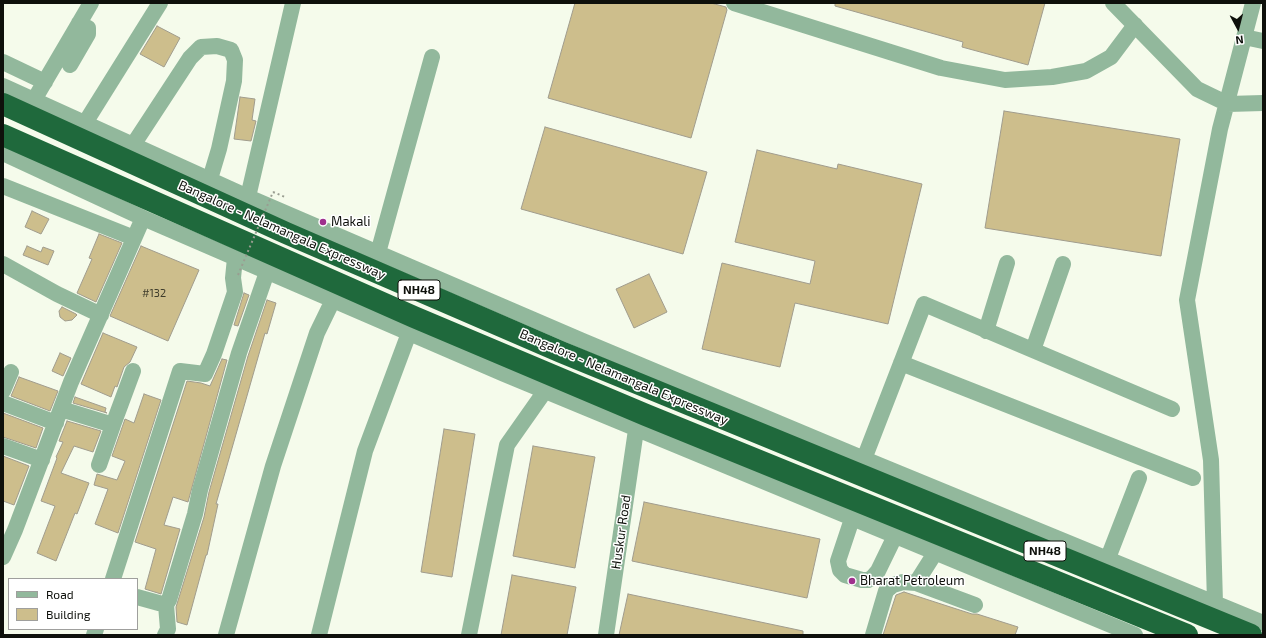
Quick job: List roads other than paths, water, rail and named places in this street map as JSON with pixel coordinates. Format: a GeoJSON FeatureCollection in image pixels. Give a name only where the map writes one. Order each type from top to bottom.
{"type":"FeatureCollection","features":[{"type":"Feature","properties":{"kind":"highway","name":"Bangalore - Nelamangala Expressway"},"geometry":{"type":"LineString","coordinates":[[3,104],[286,233],[562,352],[1251,635]]}},
{"type":"Feature","properties":{"kind":"highway","name":"Bangalore - Nelamangala Expressway"},"geometry":{"type":"LineString","coordinates":[[3,135],[414,317],[646,415],[1187,635]]}},
{"type":"Feature","properties":{"kind":"street"},"geometry":{"type":"LineString","coordinates":[[34,100],[91,3]]}},
{"type":"Feature","properties":{"kind":"street"},"geometry":{"type":"LineString","coordinates":[[85,123],[160,3]]}},
{"type":"Feature","properties":{"kind":"street"},"geometry":{"type":"LineString","coordinates":[[248,197],[293,3]]}},
{"type":"Feature","properties":{"kind":"street"},"geometry":{"type":"LineString","coordinates":[[734,3],[941,68],[1005,80],[1052,77],[1086,71],[1111,57],[1136,25]]}},
{"type":"Feature","properties":{"kind":"street"},"geometry":{"type":"LineString","coordinates":[[1114,3],[1197,89],[1228,104],[1263,102]]}},
{"type":"Feature","properties":{"kind":"street"},"geometry":{"type":"LineString","coordinates":[[1215,603],[1211,460],[1187,300],[1220,129],[1228,104],[1253,3]]}},
{"type":"Feature","properties":{"kind":"street"},"geometry":{"type":"LineString","coordinates":[[70,65],[88,34],[88,28],[79,23]]}},
{"type":"Feature","properties":{"kind":"street"},"geometry":{"type":"LineString","coordinates":[[1244,38],[1263,41]]}},
{"type":"Feature","properties":{"kind":"street"},"geometry":{"type":"LineString","coordinates":[[134,145],[190,58],[201,47],[217,46],[231,50],[235,60],[234,81],[219,149],[210,179]]}},
{"type":"Feature","properties":{"kind":"street"},"geometry":{"type":"LineString","coordinates":[[378,253],[432,57]]}},
{"type":"Feature","properties":{"kind":"street"},"geometry":{"type":"LineString","coordinates":[[3,62],[45,82]]}},
{"type":"Feature","properties":{"kind":"street"},"geometry":{"type":"LineString","coordinates":[[3,86],[248,197],[583,341],[864,459],[1263,623]]}},
{"type":"Feature","properties":{"kind":"street"},"geometry":{"type":"LineString","coordinates":[[3,153],[143,218],[636,430],[1135,635]]}},
{"type":"Feature","properties":{"kind":"street"},"geometry":{"type":"LineString","coordinates":[[3,186],[134,238]]}},
{"type":"Feature","properties":{"kind":"street"},"geometry":{"type":"LineString","coordinates":[[3,558],[59,416],[143,218]]}},
{"type":"Feature","properties":{"kind":"street"},"geometry":{"type":"LineString","coordinates":[[113,578],[180,371],[205,374],[214,354],[235,292],[233,278],[235,258]]}},
{"type":"Feature","properties":{"kind":"street"},"geometry":{"type":"LineString","coordinates":[[986,331],[1007,263]]}},
{"type":"Feature","properties":{"kind":"street"},"geometry":{"type":"LineString","coordinates":[[3,264],[57,294],[101,315]]}},
{"type":"Feature","properties":{"kind":"street"},"geometry":{"type":"LineString","coordinates":[[1033,350],[1063,264]]}},
{"type":"Feature","properties":{"kind":"street"},"geometry":{"type":"LineString","coordinates":[[165,635],[168,629],[166,605],[169,600],[195,514],[200,490],[239,353],[267,272]]}},
{"type":"Feature","properties":{"kind":"street"},"geometry":{"type":"LineString","coordinates":[[226,635],[273,466],[318,333],[333,300]]}},
{"type":"Feature","properties":{"kind":"street"},"geometry":{"type":"LineString","coordinates":[[864,459],[924,304],[1172,409]]}},
{"type":"Feature","properties":{"kind":"street"},"geometry":{"type":"LineString","coordinates":[[319,635],[365,451],[409,333]]}},
{"type":"Feature","properties":{"kind":"street"},"geometry":{"type":"LineString","coordinates":[[901,363],[1193,478]]}},
{"type":"Feature","properties":{"kind":"street"},"geometry":{"type":"LineString","coordinates":[[99,465],[133,371]]}},
{"type":"Feature","properties":{"kind":"street"},"geometry":{"type":"LineString","coordinates":[[3,391],[11,372]]}},
{"type":"Feature","properties":{"kind":"street"},"geometry":{"type":"LineString","coordinates":[[469,635],[507,445],[545,391]]}},
{"type":"Feature","properties":{"kind":"street"},"geometry":{"type":"LineString","coordinates":[[3,403],[59,416],[114,425]]}},
{"type":"Feature","properties":{"kind":"street","name":"Huskur Road"},"geometry":{"type":"LineString","coordinates":[[606,635],[636,430]]}},
{"type":"Feature","properties":{"kind":"street"},"geometry":{"type":"LineString","coordinates":[[3,446],[42,460]]}},
{"type":"Feature","properties":{"kind":"street"},"geometry":{"type":"LineString","coordinates":[[1108,558],[1139,478]]}},
{"type":"Feature","properties":{"kind":"street"},"geometry":{"type":"LineString","coordinates":[[852,519],[838,561],[840,570],[845,575],[862,580],[872,578],[878,571],[895,536]]}},
{"type":"Feature","properties":{"kind":"street"},"geometry":{"type":"LineString","coordinates":[[916,583],[935,553]]}},
{"type":"Feature","properties":{"kind":"street"},"geometry":{"type":"LineString","coordinates":[[873,635],[886,591],[893,585],[903,582],[916,583],[975,605]]}},
{"type":"Feature","properties":{"kind":"street"},"geometry":{"type":"LineString","coordinates":[[138,597],[166,605]]}},
{"type":"Feature","properties":{"kind":"place","name":"Makali"},"geometry":{"type":"Point","coordinates":[323,222]}},
{"type":"Feature","properties":{"kind":"place","name":"Bharat Petroleum"},"geometry":{"type":"Point","coordinates":[852,581]}}]}
